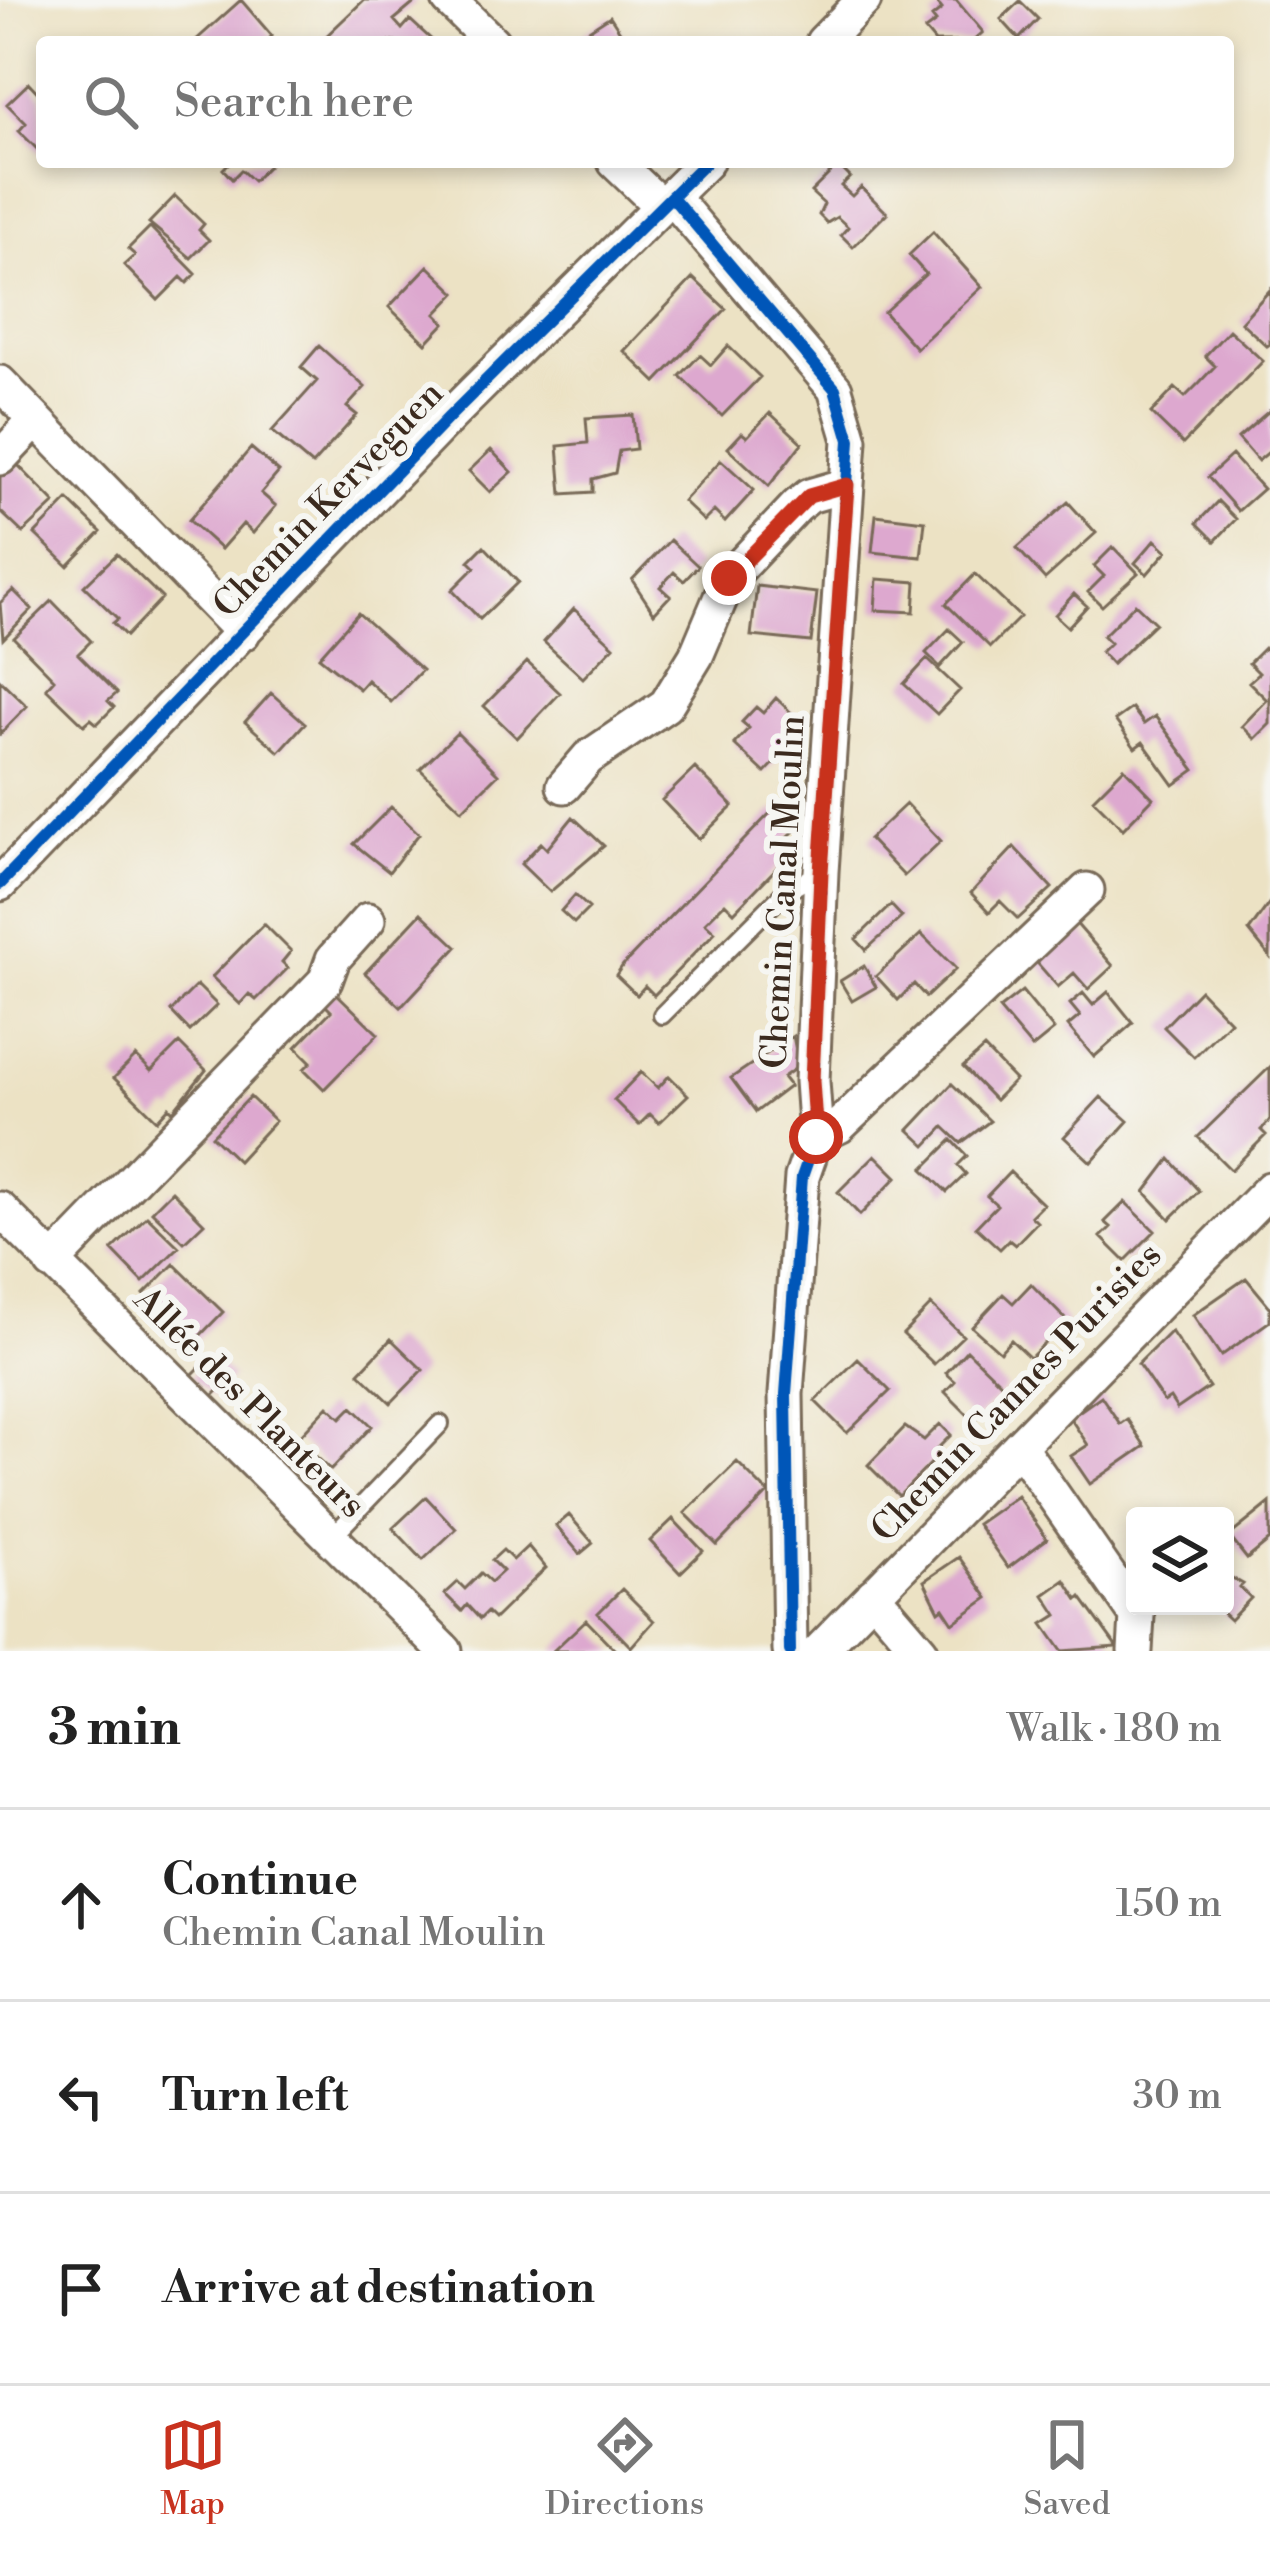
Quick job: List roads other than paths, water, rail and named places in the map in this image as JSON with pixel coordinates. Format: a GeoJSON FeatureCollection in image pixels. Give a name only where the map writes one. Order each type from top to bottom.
{"type":"FeatureCollection","features":[{"type":"Feature","properties":{"kind":"street"},"geometry":{"type":"LineString","coordinates":[[449,0],[486,36]]}},
{"type":"Feature","properties":{"kind":"street"},"geometry":{"type":"LineString","coordinates":[[828,36],[859,2]]}},
{"type":"Feature","properties":{"kind":"street","name":"Chemin Canal Moulin"},"geometry":{"type":"LineString","coordinates":[[623,168],[667,202],[836,389],[850,440],[821,872],[812,1081],[816,1137],[802,1177],[786,1394],[790,1651]]}},
{"type":"Feature","properties":{"kind":"street","name":"Chemin Kerveguen"},"geometry":{"type":"LineString","coordinates":[[0,884],[449,417],[700,168]]}},
{"type":"Feature","properties":{"kind":"street"},"geometry":{"type":"LineString","coordinates":[[0,383],[243,633]]}},
{"type":"Feature","properties":{"kind":"street"},"geometry":{"type":"LineString","coordinates":[[0,458],[36,421]]}},
{"type":"Feature","properties":{"kind":"street"},"geometry":{"type":"LineString","coordinates":[[563,786],[588,758],[666,705],[696,656],[729,578],[796,506],[809,496],[847,485]]}},
{"type":"Feature","properties":{"kind":"street"},"geometry":{"type":"LineString","coordinates":[[816,1137],[839,1126],[1087,890]]}},
{"type":"Feature","properties":{"kind":"street"},"geometry":{"type":"LineString","coordinates":[[52,1262],[325,981],[333,958],[368,920]]}},
{"type":"Feature","properties":{"kind":"street","name":"Chemin Cannes Purisies"},"geometry":{"type":"LineString","coordinates":[[819,1651],[1270,1189]]}},
{"type":"Feature","properties":{"kind":"street","name":"Allée des Planteurs"},"geometry":{"type":"LineString","coordinates":[[0,1209],[445,1651]]}},
{"type":"Feature","properties":{"kind":"street"},"geometry":{"type":"LineString","coordinates":[[1019,1446],[1137,1616],[1135,1651]]}},
{"type":"Feature","properties":{"kind":"street"},"geometry":{"type":"LineString","coordinates":[[873,1595],[921,1651]]}},
{"type":"Feature","properties":{"kind":"lane"},"geometry":{"type":"LineString","coordinates":[[662,1015],[784,893],[821,872]]}},
{"type":"Feature","properties":{"kind":"lane"},"geometry":{"type":"LineString","coordinates":[[329,1540],[440,1424]]}}]}
